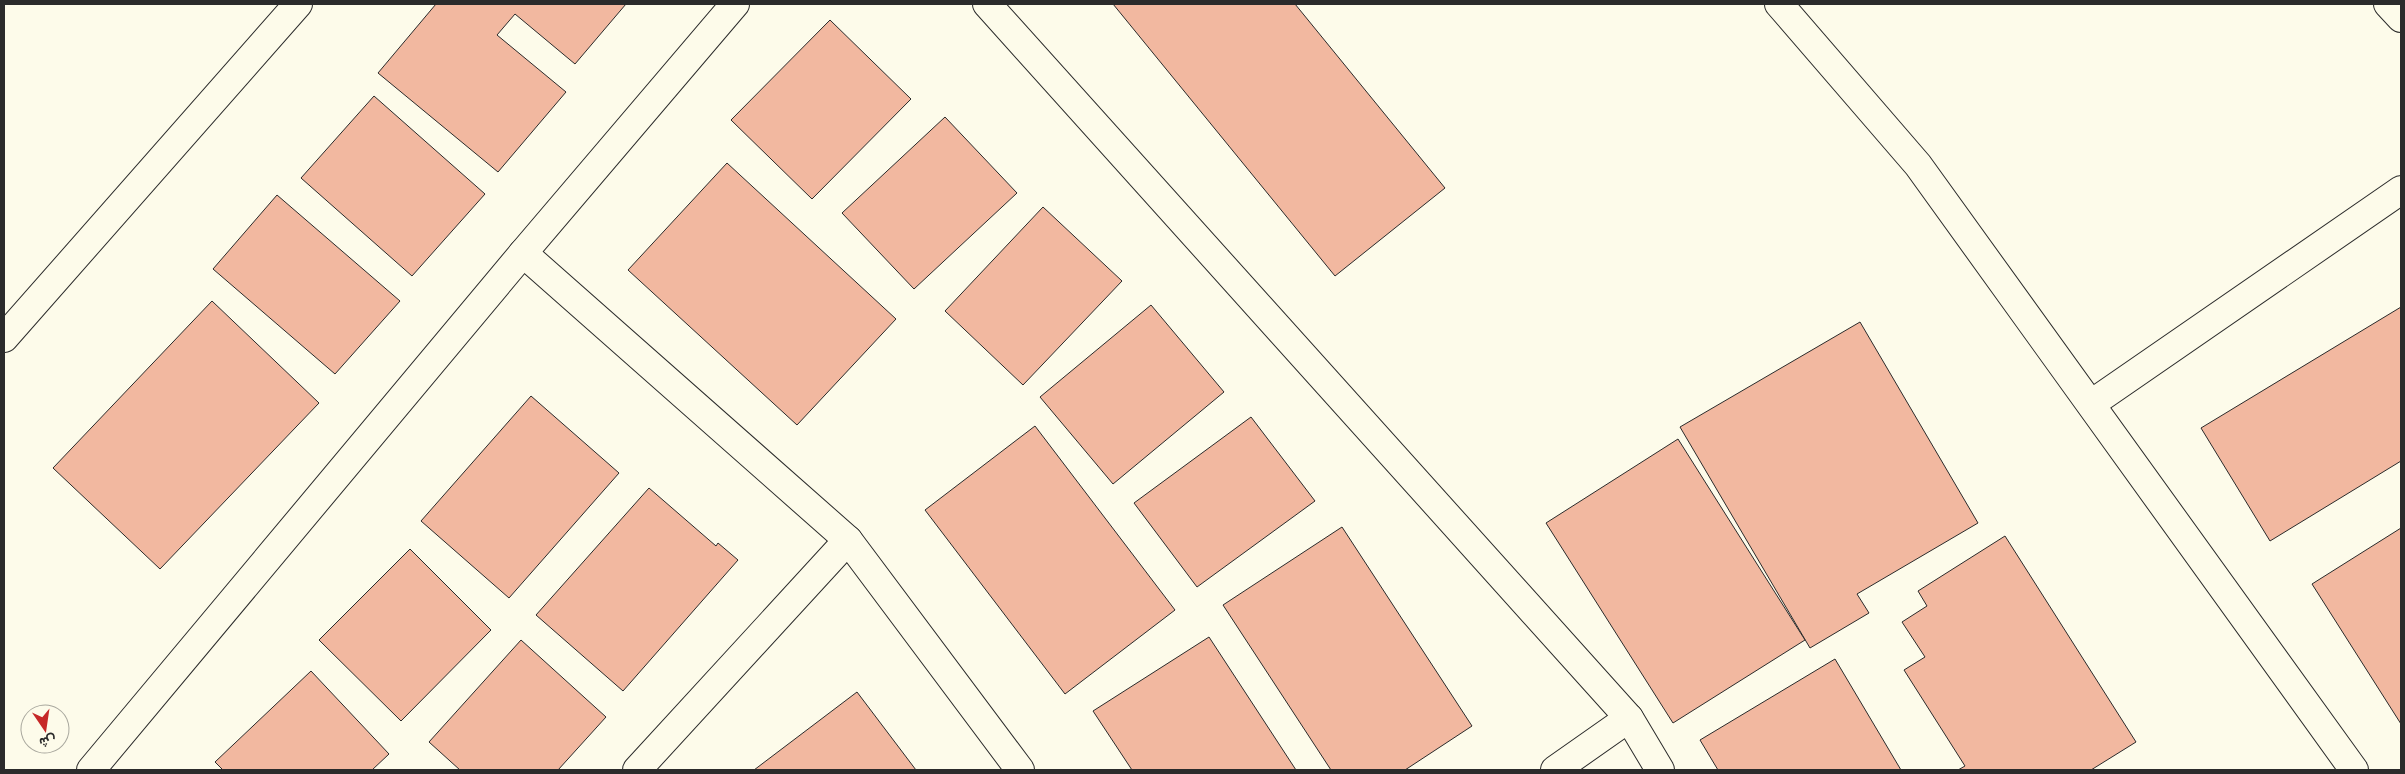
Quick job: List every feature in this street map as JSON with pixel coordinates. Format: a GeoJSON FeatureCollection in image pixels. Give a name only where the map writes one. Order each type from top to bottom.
{"type":"FeatureCollection","features":[{"type":"Feature","properties":{"kind":"street"},"geometry":{"type":"LineString","coordinates":[[4,338],[298,4]]}},
{"type":"Feature","properties":{"kind":"street"},"geometry":{"type":"LineString","coordinates":[[91,770],[524,252],[736,4]]}},
{"type":"Feature","properties":{"kind":"street"},"geometry":{"type":"LineString","coordinates":[[987,4],[1629,718],[1660,770]]}},
{"type":"Feature","properties":{"kind":"street"},"geometry":{"type":"LineString","coordinates":[[1779,4],[1918,165],[2354,770]]}},
{"type":"Feature","properties":{"kind":"street"},"geometry":{"type":"LineString","coordinates":[[2388,4],[2401,18]]}},
{"type":"Feature","properties":{"kind":"street"},"geometry":{"type":"LineString","coordinates":[[2091,404],[2401,190]]}},
{"type":"Feature","properties":{"kind":"street"},"geometry":{"type":"LineString","coordinates":[[524,252],[848,540],[1020,770]]}},
{"type":"Feature","properties":{"kind":"street"},"geometry":{"type":"LineString","coordinates":[[637,770],[848,540]]}},
{"type":"Feature","properties":{"kind":"street"},"geometry":{"type":"LineString","coordinates":[[1555,770],[1629,718]]}},
{"type":"Feature","properties":{"kind":"building"},"geometry":{"type":"Polygon","coordinates":[[[436,4],[626,4],[575,64],[515,14],[497,35],[566,92],[498,172],[378,73],[436,4]]]}},
{"type":"Feature","properties":{"kind":"building"},"geometry":{"type":"Polygon","coordinates":[[[1113,4],[1295,4],[1445,188],[1335,276],[1113,4]]]}},
{"type":"Feature","properties":{"kind":"building"},"geometry":{"type":"Polygon","coordinates":[[[830,20],[911,99],[812,199],[731,120],[830,20]]]}},
{"type":"Feature","properties":{"kind":"building"},"geometry":{"type":"Polygon","coordinates":[[[374,96],[485,194],[412,276],[301,178],[374,96]]]}},
{"type":"Feature","properties":{"kind":"building"},"geometry":{"type":"Polygon","coordinates":[[[945,117],[1017,193],[914,289],[842,213],[945,117]]]}},
{"type":"Feature","properties":{"kind":"building"},"geometry":{"type":"Polygon","coordinates":[[[727,163],[896,319],[797,425],[628,270],[727,163]]]}},
{"type":"Feature","properties":{"kind":"building"},"geometry":{"type":"Polygon","coordinates":[[[277,195],[400,301],[335,374],[213,269],[277,195]]]}},
{"type":"Feature","properties":{"kind":"building"},"geometry":{"type":"Polygon","coordinates":[[[1043,207],[1122,281],[1023,385],[945,311],[1043,207]]]}},
{"type":"Feature","properties":{"kind":"building"},"geometry":{"type":"Polygon","coordinates":[[[212,301],[319,403],[160,569],[53,468],[212,301]]]}},
{"type":"Feature","properties":{"kind":"building"},"geometry":{"type":"Polygon","coordinates":[[[1151,305],[1224,392],[1113,484],[1040,397],[1151,305]]]}},
{"type":"Feature","properties":{"kind":"building"},"geometry":{"type":"Polygon","coordinates":[[[2401,307],[2401,461],[2270,541],[2201,428],[2401,307]]]}},
{"type":"Feature","properties":{"kind":"building"},"geometry":{"type":"Polygon","coordinates":[[[1860,322],[1978,523],[1857,594],[1869,613],[1810,648],[1680,427],[1860,322]]]}},
{"type":"Feature","properties":{"kind":"building"},"geometry":{"type":"Polygon","coordinates":[[[531,396],[619,473],[509,598],[421,521],[531,396]]]}},
{"type":"Feature","properties":{"kind":"building"},"geometry":{"type":"Polygon","coordinates":[[[1251,417],[1315,501],[1197,587],[1134,503],[1251,417]]]}},
{"type":"Feature","properties":{"kind":"building"},"geometry":{"type":"Polygon","coordinates":[[[1035,426],[1175,610],[1065,694],[925,510],[1035,426]]]}},
{"type":"Feature","properties":{"kind":"building"},"geometry":{"type":"Polygon","coordinates":[[[1678,439],[1805,640],[1673,723],[1546,523],[1678,439]]]}},
{"type":"Feature","properties":{"kind":"building"},"geometry":{"type":"Polygon","coordinates":[[[649,488],[716,546],[718,543],[738,560],[623,691],[536,615],[649,488]]]}},
{"type":"Feature","properties":{"kind":"building"},"geometry":{"type":"Polygon","coordinates":[[[1342,527],[1472,726],[1405,770],[1331,770],[1223,605],[1342,527]]]}},
{"type":"Feature","properties":{"kind":"building"},"geometry":{"type":"Polygon","coordinates":[[[2401,528],[2401,724],[2312,584],[2401,528]]]}},
{"type":"Feature","properties":{"kind":"building"},"geometry":{"type":"Polygon","coordinates":[[[2005,536],[2136,742],[2091,770],[1958,770],[1965,766],[1904,670],[1925,657],[1902,622],[1927,606],[1918,591],[2005,536]]]}},
{"type":"Feature","properties":{"kind":"building"},"geometry":{"type":"Polygon","coordinates":[[[410,549],[491,630],[401,721],[319,640],[410,549]]]}},
{"type":"Feature","properties":{"kind":"building"},"geometry":{"type":"Polygon","coordinates":[[[1209,637],[1296,770],[1132,770],[1093,711],[1209,637]]]}},
{"type":"Feature","properties":{"kind":"building"},"geometry":{"type":"Polygon","coordinates":[[[521,640],[606,717],[558,770],[460,770],[429,742],[521,640]]]}},
{"type":"Feature","properties":{"kind":"building"},"geometry":{"type":"Polygon","coordinates":[[[1835,659],[1901,770],[1718,770],[1700,740],[1835,659]]]}},
{"type":"Feature","properties":{"kind":"building"},"geometry":{"type":"Polygon","coordinates":[[[311,671],[389,754],[372,770],[223,770],[215,762],[311,671]]]}},
{"type":"Feature","properties":{"kind":"building"},"geometry":{"type":"Polygon","coordinates":[[[857,692],[916,770],[754,770],[857,692]]]}}]}
